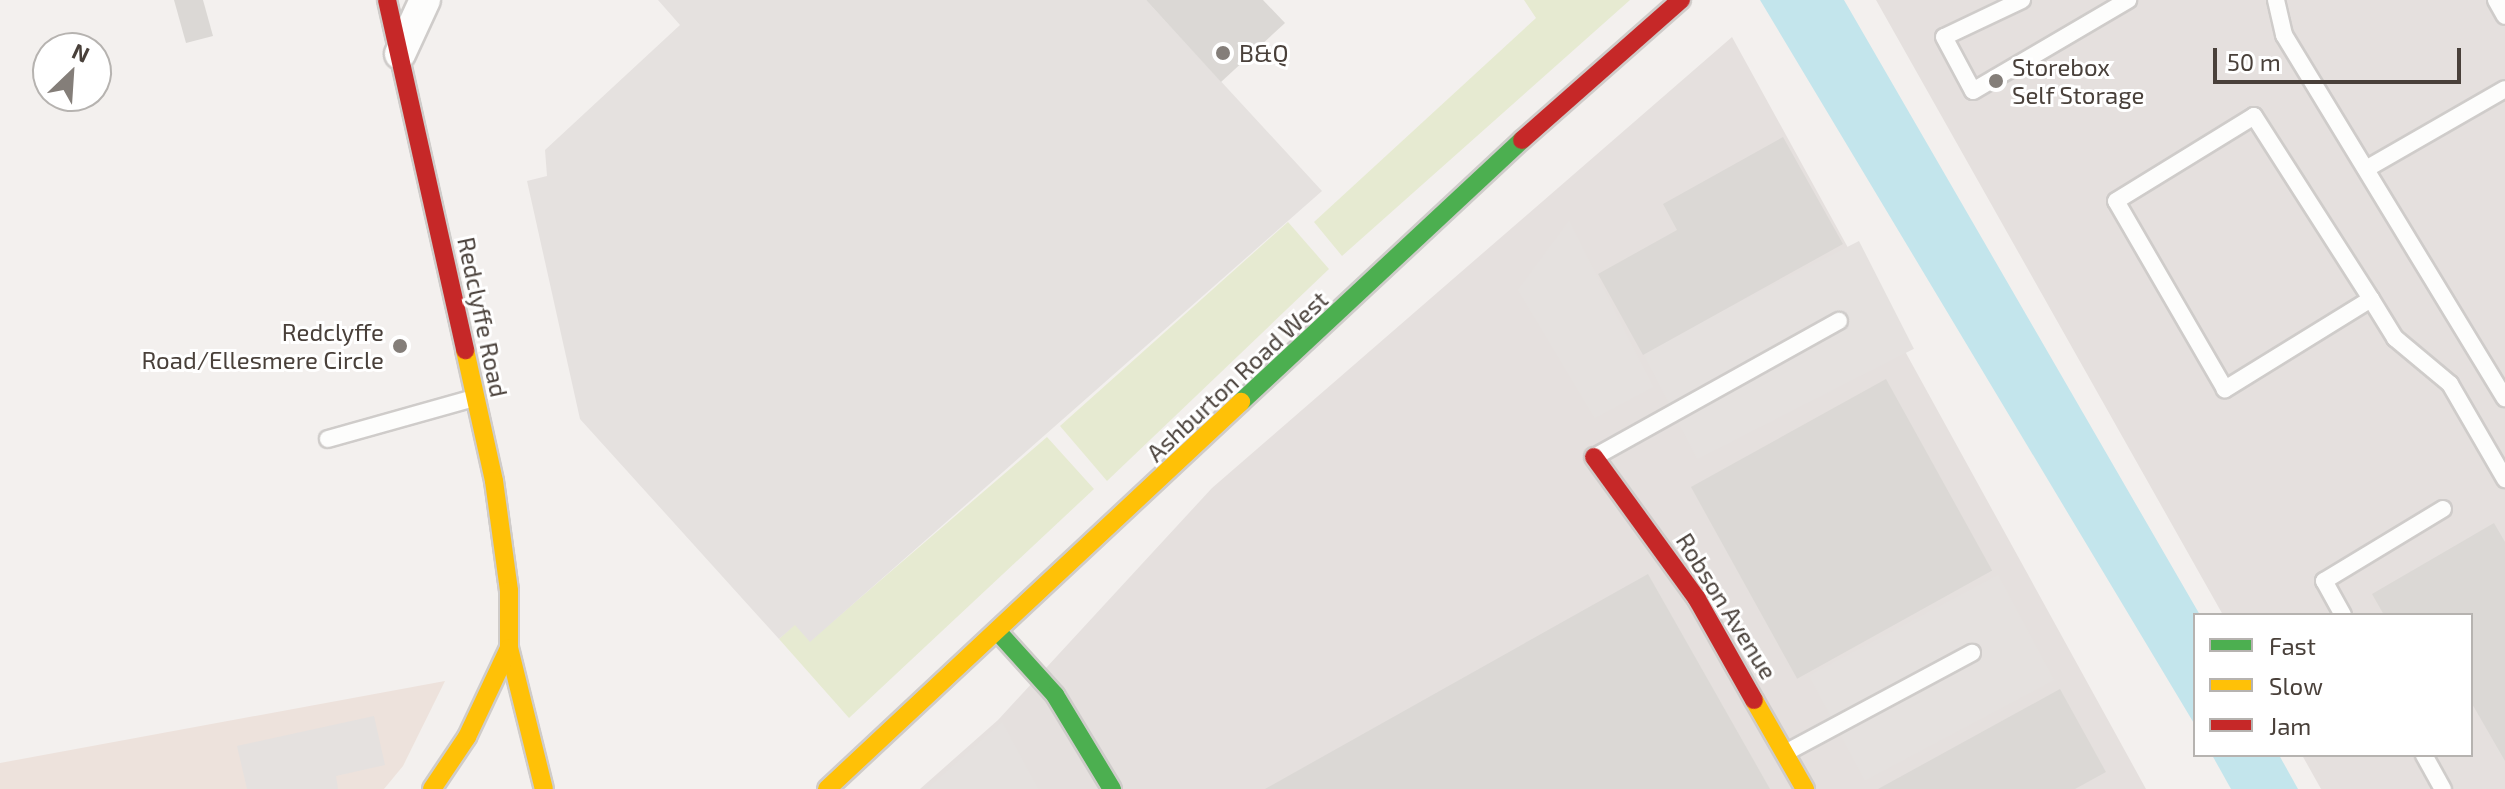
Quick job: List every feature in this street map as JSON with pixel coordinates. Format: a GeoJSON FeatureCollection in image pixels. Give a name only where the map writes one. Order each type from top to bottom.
{"type":"FeatureCollection","features":[{"type":"Feature","properties":{"kind":"main road","name":"Redclyffe Road"},"geometry":{"type":"LineString","coordinates":[[387,0],[476,398],[504,540],[509,648],[544,789]]}},
{"type":"Feature","properties":{"kind":"main road","name":"Ashburton Road West"},"geometry":{"type":"LineString","coordinates":[[827,789],[999,633],[1517,144],[1681,0]]}},
{"type":"Feature","properties":{"kind":"main road","name":"Robson Avenue"},"geometry":{"type":"LineString","coordinates":[[1594,457],[1697,599],[1805,789]]}},
{"type":"Feature","properties":{"kind":"main road"},"geometry":{"type":"LineString","coordinates":[[999,633],[1055,695],[1106,786]]}},
{"type":"Feature","properties":{"kind":"main road","name":"Redclyffe Road"},"geometry":{"type":"LineString","coordinates":[[432,789],[467,737],[509,648]]}},
{"type":"Feature","properties":{"kind":"street"},"geometry":{"type":"LineString","coordinates":[[400,54],[425,0]]}},
{"type":"Feature","properties":{"kind":"lane"},"geometry":{"type":"LineString","coordinates":[[2013,2],[1944,37],[1973,91],[2128,0]]}},
{"type":"Feature","properties":{"kind":"lane"},"geometry":{"type":"LineString","coordinates":[[2276,0],[2284,35],[2505,398]]}},
{"type":"Feature","properties":{"kind":"lane"},"geometry":{"type":"LineString","coordinates":[[2496,0],[2505,16]]}},
{"type":"Feature","properties":{"kind":"lane"},"geometry":{"type":"LineString","coordinates":[[2366,169],[2505,89]]}},
{"type":"Feature","properties":{"kind":"lane"},"geometry":{"type":"LineString","coordinates":[[2371,299],[2225,389],[2116,201],[2254,116],[2371,299],[2395,338],[2450,384],[2505,479]]}},
{"type":"Feature","properties":{"kind":"lane"},"geometry":{"type":"LineString","coordinates":[[1594,457],[1839,321]]}},
{"type":"Feature","properties":{"kind":"lane"},"geometry":{"type":"LineString","coordinates":[[328,439],[476,398]]}},
{"type":"Feature","properties":{"kind":"lane"},"geometry":{"type":"LineString","coordinates":[[2342,613],[2324,581],[2443,509]]}},
{"type":"Feature","properties":{"kind":"lane"},"geometry":{"type":"LineString","coordinates":[[1786,753],[1972,653]]}},
{"type":"Feature","properties":{"kind":"lane"},"geometry":{"type":"LineString","coordinates":[[2425,757],[2443,789]]}},
{"type":"Feature","properties":{"kind":"shaded area"},"geometry":{"type":"Polygon","coordinates":[[[658,0],[1146,0],[1322,191],[810,642],[795,625],[779,639],[580,419],[527,181],[547,176],[545,150],[680,25],[658,0]]]}},
{"type":"Feature","properties":{"kind":"shaded area"},"geometry":{"type":"Polygon","coordinates":[[[1876,0],[2505,0],[2505,789],[2321,789],[2303,757],[2473,757],[2473,613],[2222,613],[1876,0]]]}},
{"type":"Feature","properties":{"kind":"shaded area"},"geometry":{"type":"Polygon","coordinates":[[[1732,37],[2146,789],[920,789],[998,720],[1212,488],[1732,37]]]}},
{"type":"Feature","properties":{"kind":"shaded area"},"geometry":{"type":"Polygon","coordinates":[[[1569,221],[1653,387],[1595,418],[1518,290],[1569,221]]]}},
{"type":"Feature","properties":{"kind":"shaded area"},"geometry":{"type":"Polygon","coordinates":[[[1859,241],[1914,349],[1697,459],[1642,351],[1859,241]]]}},
{"type":"Feature","properties":{"kind":"shaded area"},"geometry":{"type":"Polygon","coordinates":[[[1998,575],[2054,680],[1865,781],[1809,675],[1998,575]]]}},
{"type":"Feature","properties":{"kind":"shaded area"},"geometry":{"type":"Polygon","coordinates":[[[445,681],[403,766],[384,789],[0,789],[0,763],[445,681]]]}},
{"type":"Feature","properties":{"kind":"shaded area"},"geometry":{"type":"Polygon","coordinates":[[[374,716],[385,765],[336,776],[338,789],[247,789],[237,746],[374,716]]]}},
{"type":"Feature","properties":{"kind":"shaded area"},"geometry":{"type":"Polygon","coordinates":[[[1002,722],[1038,789],[927,789],[1002,722]]]}},
{"type":"Feature","properties":{"kind":"green space"},"geometry":{"type":"Polygon","coordinates":[[[1524,0],[1630,0],[1342,256],[1314,222],[1536,18],[1524,0]]]}},
{"type":"Feature","properties":{"kind":"green space"},"geometry":{"type":"Polygon","coordinates":[[[1288,222],[1329,269],[1107,481],[1060,426],[1288,222]]]}},
{"type":"Feature","properties":{"kind":"green space"},"geometry":{"type":"Polygon","coordinates":[[[1047,437],[1094,489],[849,718],[779,639],[795,624],[810,641],[1047,437]]]}},
{"type":"Feature","properties":{"kind":"water"},"geometry":{"type":"Polygon","coordinates":[[[1760,0],[1844,0],[2199,613],[2193,613],[2193,722],[1760,0]]]}},
{"type":"Feature","properties":{"kind":"water"},"geometry":{"type":"Polygon","coordinates":[[[2213,757],[2280,757],[2298,789],[2231,789],[2213,757]]]}},
{"type":"Feature","properties":{"kind":"building"},"geometry":{"type":"Polygon","coordinates":[[[174,0],[203,0],[213,36],[186,43],[174,0]]]}},
{"type":"Feature","properties":{"kind":"building","name":"B&Q"},"geometry":{"type":"Polygon","coordinates":[[[1146,0],[1263,0],[1285,23],[1221,82],[1146,0]]]}},
{"type":"Feature","properties":{"kind":"building"},"geometry":{"type":"Polygon","coordinates":[[[1783,137],[1843,244],[1643,355],[1598,274],[1677,230],[1663,204],[1783,137]]]}},
{"type":"Feature","properties":{"kind":"building"},"geometry":{"type":"Polygon","coordinates":[[[1886,379],[1992,571],[1797,679],[1691,487],[1886,379]]]}},
{"type":"Feature","properties":{"kind":"building"},"geometry":{"type":"Polygon","coordinates":[[[2494,523],[2505,542],[2505,761],[2473,705],[2473,613],[2383,613],[2372,594],[2494,523]]]}},
{"type":"Feature","properties":{"kind":"building"},"geometry":{"type":"Polygon","coordinates":[[[1648,574],[1770,789],[1265,789],[1648,574]]]}},
{"type":"Feature","properties":{"kind":"building"},"geometry":{"type":"Polygon","coordinates":[[[2060,689],[2106,772],[2075,789],[1878,789],[2060,689]]]}},
{"type":"Feature","properties":{"kind":"traffic: fast"},"geometry":{"type":"LineString","coordinates":[[1241,402],[1522,140]]}},
{"type":"Feature","properties":{"kind":"traffic: fast"},"geometry":{"type":"LineString","coordinates":[[999,633],[1055,695],[1112,789]]}},
{"type":"Feature","properties":{"kind":"traffic: slow"},"geometry":{"type":"LineString","coordinates":[[465,350],[494,481],[509,591],[509,648],[544,789]]}},
{"type":"Feature","properties":{"kind":"traffic: slow"},"geometry":{"type":"LineString","coordinates":[[827,789],[1241,402]]}},
{"type":"Feature","properties":{"kind":"traffic: slow"},"geometry":{"type":"LineString","coordinates":[[432,789],[467,737],[509,648]]}},
{"type":"Feature","properties":{"kind":"traffic: slow"},"geometry":{"type":"LineString","coordinates":[[1754,700],[1805,789]]}},
{"type":"Feature","properties":{"kind":"traffic: jam"},"geometry":{"type":"LineString","coordinates":[[387,0],[465,350]]}},
{"type":"Feature","properties":{"kind":"traffic: jam"},"geometry":{"type":"LineString","coordinates":[[1522,140],[1681,0]]}},
{"type":"Feature","properties":{"kind":"traffic: jam"},"geometry":{"type":"LineString","coordinates":[[1594,457],[1697,599],[1754,700]]}},
{"type":"Feature","properties":{"kind":"place","name":"B&Q"},"geometry":{"type":"Point","coordinates":[1223,53]}},
{"type":"Feature","properties":{"kind":"place","name":"Storebox Self Storage"},"geometry":{"type":"Point","coordinates":[1996,81]}},
{"type":"Feature","properties":{"kind":"place","name":"Redclyffe Road/Ellesmere Circle"},"geometry":{"type":"Point","coordinates":[400,346]}}]}
